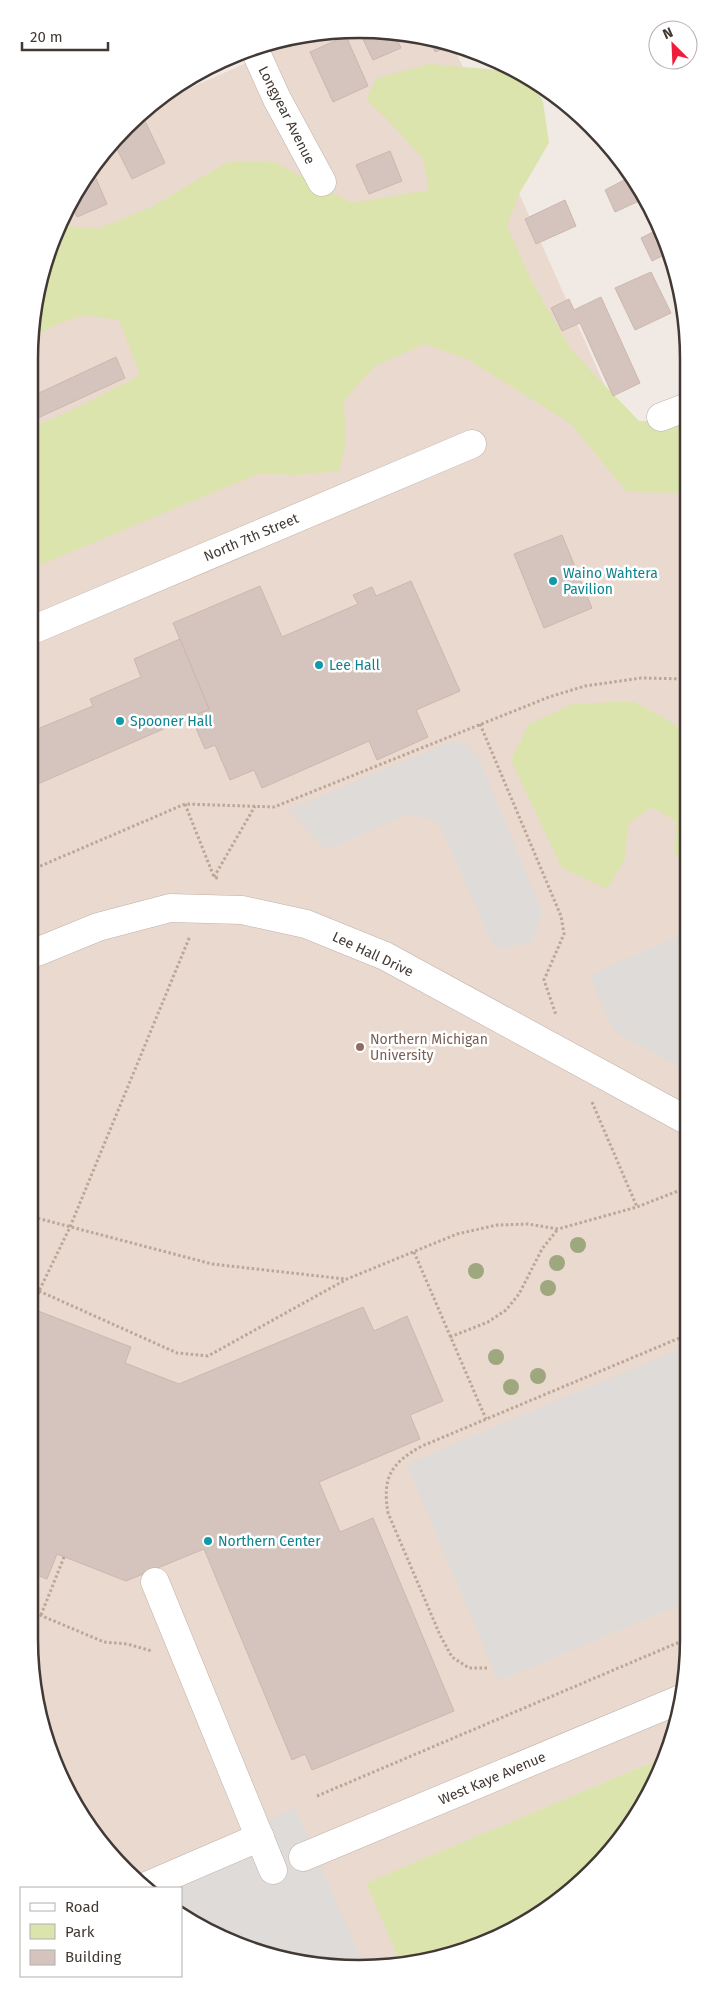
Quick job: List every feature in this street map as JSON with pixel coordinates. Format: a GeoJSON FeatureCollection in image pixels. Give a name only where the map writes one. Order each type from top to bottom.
{"type":"FeatureCollection","features":[{"type":"Feature","properties":{"kind":"street","name":"Longyear Avenue"},"geometry":{"type":"LineString","coordinates":[[257,55],[277,99],[322,182]]}},
{"type":"Feature","properties":{"kind":"street"},"geometry":{"type":"LineString","coordinates":[[661,417],[680,410]]}},
{"type":"Feature","properties":{"kind":"street","name":"North 7th Street"},"geometry":{"type":"LineString","coordinates":[[38,628],[472,444]]}},
{"type":"Feature","properties":{"kind":"street","name":"Lee Hall Drive"},"geometry":{"type":"LineString","coordinates":[[38,952],[98,927],[170,908],[242,910],[306,924],[385,956],[680,1117]]}},
{"type":"Feature","properties":{"kind":"street"},"geometry":{"type":"LineString","coordinates":[[155,1582],[273,1870]]}},
{"type":"Feature","properties":{"kind":"street","name":"West Kaye Avenue"},"geometry":{"type":"LineString","coordinates":[[302,1857],[674,1702]]}},
{"type":"Feature","properties":{"kind":"street"},"geometry":{"type":"LineString","coordinates":[[152,1884],[260,1837]]}},
{"type":"Feature","properties":{"kind":"path"},"geometry":{"type":"LineString","coordinates":[[38,867],[185,804],[274,807],[549,697],[585,686],[641,678],[680,679]]}},
{"type":"Feature","properties":{"kind":"path"},"geometry":{"type":"LineString","coordinates":[[480,724],[561,916],[564,934],[544,980],[572,1058]]}},
{"type":"Feature","properties":{"kind":"path"},"geometry":{"type":"LineString","coordinates":[[255,806],[214,877],[70,1227],[38,1291],[177,1353],[208,1356],[347,1279],[457,1234],[497,1225],[528,1224],[558,1229],[637,1207],[680,1190]]}},
{"type":"Feature","properties":{"kind":"path"},"geometry":{"type":"LineString","coordinates":[[591,1099],[637,1207]]}},
{"type":"Feature","properties":{"kind":"path"},"geometry":{"type":"LineString","coordinates":[[38,1218],[212,1264],[347,1279]]}},
{"type":"Feature","properties":{"kind":"path"},"geometry":{"type":"LineString","coordinates":[[450,1338],[488,1322],[506,1310],[519,1294],[542,1248],[558,1229]]}},
{"type":"Feature","properties":{"kind":"path"},"geometry":{"type":"LineString","coordinates":[[414,1252],[486,1419]]}},
{"type":"Feature","properties":{"kind":"path"},"geometry":{"type":"LineString","coordinates":[[487,1668],[469,1668],[452,1657],[440,1635],[388,1513],[387,1481],[393,1468],[406,1455],[422,1446],[680,1338]]}},
{"type":"Feature","properties":{"kind":"path"},"geometry":{"type":"LineString","coordinates":[[41,1615],[64,1557]]}},
{"type":"Feature","properties":{"kind":"path"},"geometry":{"type":"LineString","coordinates":[[38,1614],[104,1642],[127,1644],[156,1652]]}},
{"type":"Feature","properties":{"kind":"path"},"geometry":{"type":"LineString","coordinates":[[317,1796],[680,1642]]}},
{"type":"Feature","properties":{"kind":"shaded area","name":"Northern Michigan University"},"geometry":{"type":"Polygon","coordinates":[[[380,38],[422,44],[456,53],[636,456],[680,436],[680,1659],[678,1680],[670,1721],[656,1760],[367,1883],[398,1957],[359,1960],[338,1959],[276,1949],[236,1935],[182,1906],[182,1887],[156,1887],[117,1850],[81,1799],[62,1761],[48,1721],[40,1680],[38,1659],[38,338],[48,276],[62,236],[81,198],[117,147],[147,117],[179,93],[283,47],[317,40],[380,38]]]}},
{"type":"Feature","properties":{"kind":"shaded area"},"geometry":{"type":"Polygon","coordinates":[[[460,742],[468,746],[478,756],[542,912],[532,942],[495,950],[441,827],[431,819],[414,815],[401,817],[327,850],[288,810],[447,743],[460,742]]]}},
{"type":"Feature","properties":{"kind":"shaded area"},"geometry":{"type":"Polygon","coordinates":[[[680,935],[680,1068],[614,1031],[589,975],[680,935]]]}},
{"type":"Feature","properties":{"kind":"shaded area"},"geometry":{"type":"Polygon","coordinates":[[[680,1349],[680,1605],[498,1681],[407,1464],[680,1349]]]}},
{"type":"Feature","properties":{"kind":"shaded area"},"geometry":{"type":"Polygon","coordinates":[[[295,1808],[362,1960],[317,1957],[296,1953],[276,1949],[236,1935],[182,1906],[182,1887],[156,1887],[141,1874],[295,1808]]]}},
{"type":"Feature","properties":{"kind":"green space"},"geometry":{"type":"Polygon","coordinates":[[[430,64],[499,70],[538,92],[543,102],[549,143],[519,194],[507,226],[532,282],[572,351],[639,421],[680,420],[680,494],[627,492],[570,423],[467,359],[425,344],[375,366],[344,400],[346,443],[339,471],[297,475],[258,474],[38,566],[38,425],[83,405],[140,375],[119,320],[84,315],[60,323],[38,334],[48,276],[67,226],[98,229],[151,207],[228,162],[272,161],[352,203],[429,190],[423,159],[366,99],[377,78],[430,64]]]}},
{"type":"Feature","properties":{"kind":"green space"},"geometry":{"type":"Polygon","coordinates":[[[632,701],[665,718],[680,730],[680,860],[674,851],[676,821],[652,807],[628,824],[625,859],[607,889],[562,868],[511,760],[529,724],[573,704],[632,701]]]}},
{"type":"Feature","properties":{"kind":"green space"},"geometry":{"type":"Polygon","coordinates":[[[656,1760],[626,1817],[601,1850],[555,1893],[520,1916],[482,1935],[442,1949],[398,1957],[366,1883],[656,1760]]]}},
{"type":"Feature","properties":{"kind":"building"},"geometry":{"type":"Polygon","coordinates":[[[342,38],[347,38],[368,86],[333,102],[310,52],[342,38]]]}},
{"type":"Feature","properties":{"kind":"building"},"geometry":{"type":"Polygon","coordinates":[[[362,38],[397,40],[401,48],[373,60],[362,38]]]}},
{"type":"Feature","properties":{"kind":"building"},"geometry":{"type":"Polygon","coordinates":[[[433,46],[443,48],[435,52],[433,46]]]}},
{"type":"Feature","properties":{"kind":"building"},"geometry":{"type":"Polygon","coordinates":[[[144,120],[165,163],[132,179],[116,148],[144,120]]]}},
{"type":"Feature","properties":{"kind":"building"},"geometry":{"type":"Polygon","coordinates":[[[390,151],[402,181],[369,194],[356,165],[390,151]]]}},
{"type":"Feature","properties":{"kind":"building"},"geometry":{"type":"Polygon","coordinates":[[[95,176],[107,204],[77,217],[74,211],[95,176]]]}},
{"type":"Feature","properties":{"kind":"building"},"geometry":{"type":"Polygon","coordinates":[[[626,179],[639,201],[615,212],[605,190],[626,179]]]}},
{"type":"Feature","properties":{"kind":"building"},"geometry":{"type":"Polygon","coordinates":[[[565,200],[576,226],[536,244],[525,219],[565,200]]]}},
{"type":"Feature","properties":{"kind":"building"},"geometry":{"type":"Polygon","coordinates":[[[654,232],[663,256],[652,261],[641,238],[654,232]]]}},
{"type":"Feature","properties":{"kind":"building"},"geometry":{"type":"Polygon","coordinates":[[[651,272],[671,313],[635,330],[615,288],[651,272]]]}},
{"type":"Feature","properties":{"kind":"building"},"geometry":{"type":"Polygon","coordinates":[[[601,297],[640,383],[613,396],[580,323],[562,331],[551,308],[569,299],[574,310],[601,297]]]}},
{"type":"Feature","properties":{"kind":"building"},"geometry":{"type":"Polygon","coordinates":[[[116,357],[125,378],[38,418],[38,391],[39,393],[116,357]]]}},
{"type":"Feature","properties":{"kind":"building","name":"Waino Wahtera Pavilion"},"geometry":{"type":"Polygon","coordinates":[[[562,535],[592,608],[544,628],[514,554],[562,535]]]}},
{"type":"Feature","properties":{"kind":"building","name":"Lee Hall"},"geometry":{"type":"Polygon","coordinates":[[[411,581],[460,691],[416,710],[428,737],[377,760],[369,741],[262,788],[254,770],[230,780],[215,745],[205,749],[191,717],[209,709],[173,623],[260,586],[282,637],[358,604],[353,595],[372,587],[376,596],[411,581]]]}},
{"type":"Feature","properties":{"kind":"building","name":"Spooner Hall"},"geometry":{"type":"Polygon","coordinates":[[[180,639],[209,709],[38,784],[38,729],[93,706],[90,699],[141,677],[134,659],[180,639]]]}},
{"type":"Feature","properties":{"kind":"building","name":"Northern Center"},"geometry":{"type":"Polygon","coordinates":[[[363,1307],[374,1331],[407,1316],[443,1401],[410,1415],[420,1439],[319,1482],[340,1532],[373,1518],[454,1711],[312,1770],[305,1754],[292,1760],[204,1549],[126,1581],[57,1554],[47,1579],[38,1576],[38,1311],[131,1347],[125,1363],[179,1384],[363,1307]]]}},
{"type":"Feature","properties":{"kind":"place","name":"Waino Wahtera Pavilion"},"geometry":{"type":"Point","coordinates":[553,581]}},
{"type":"Feature","properties":{"kind":"place","name":"Lee Hall"},"geometry":{"type":"Point","coordinates":[319,665]}},
{"type":"Feature","properties":{"kind":"place","name":"Spooner Hall"},"geometry":{"type":"Point","coordinates":[120,721]}},
{"type":"Feature","properties":{"kind":"place","name":"Northern Michigan University"},"geometry":{"type":"Point","coordinates":[360,1047]}},
{"type":"Feature","properties":{"kind":"place","name":"Northern Center"},"geometry":{"type":"Point","coordinates":[208,1541]}}]}
